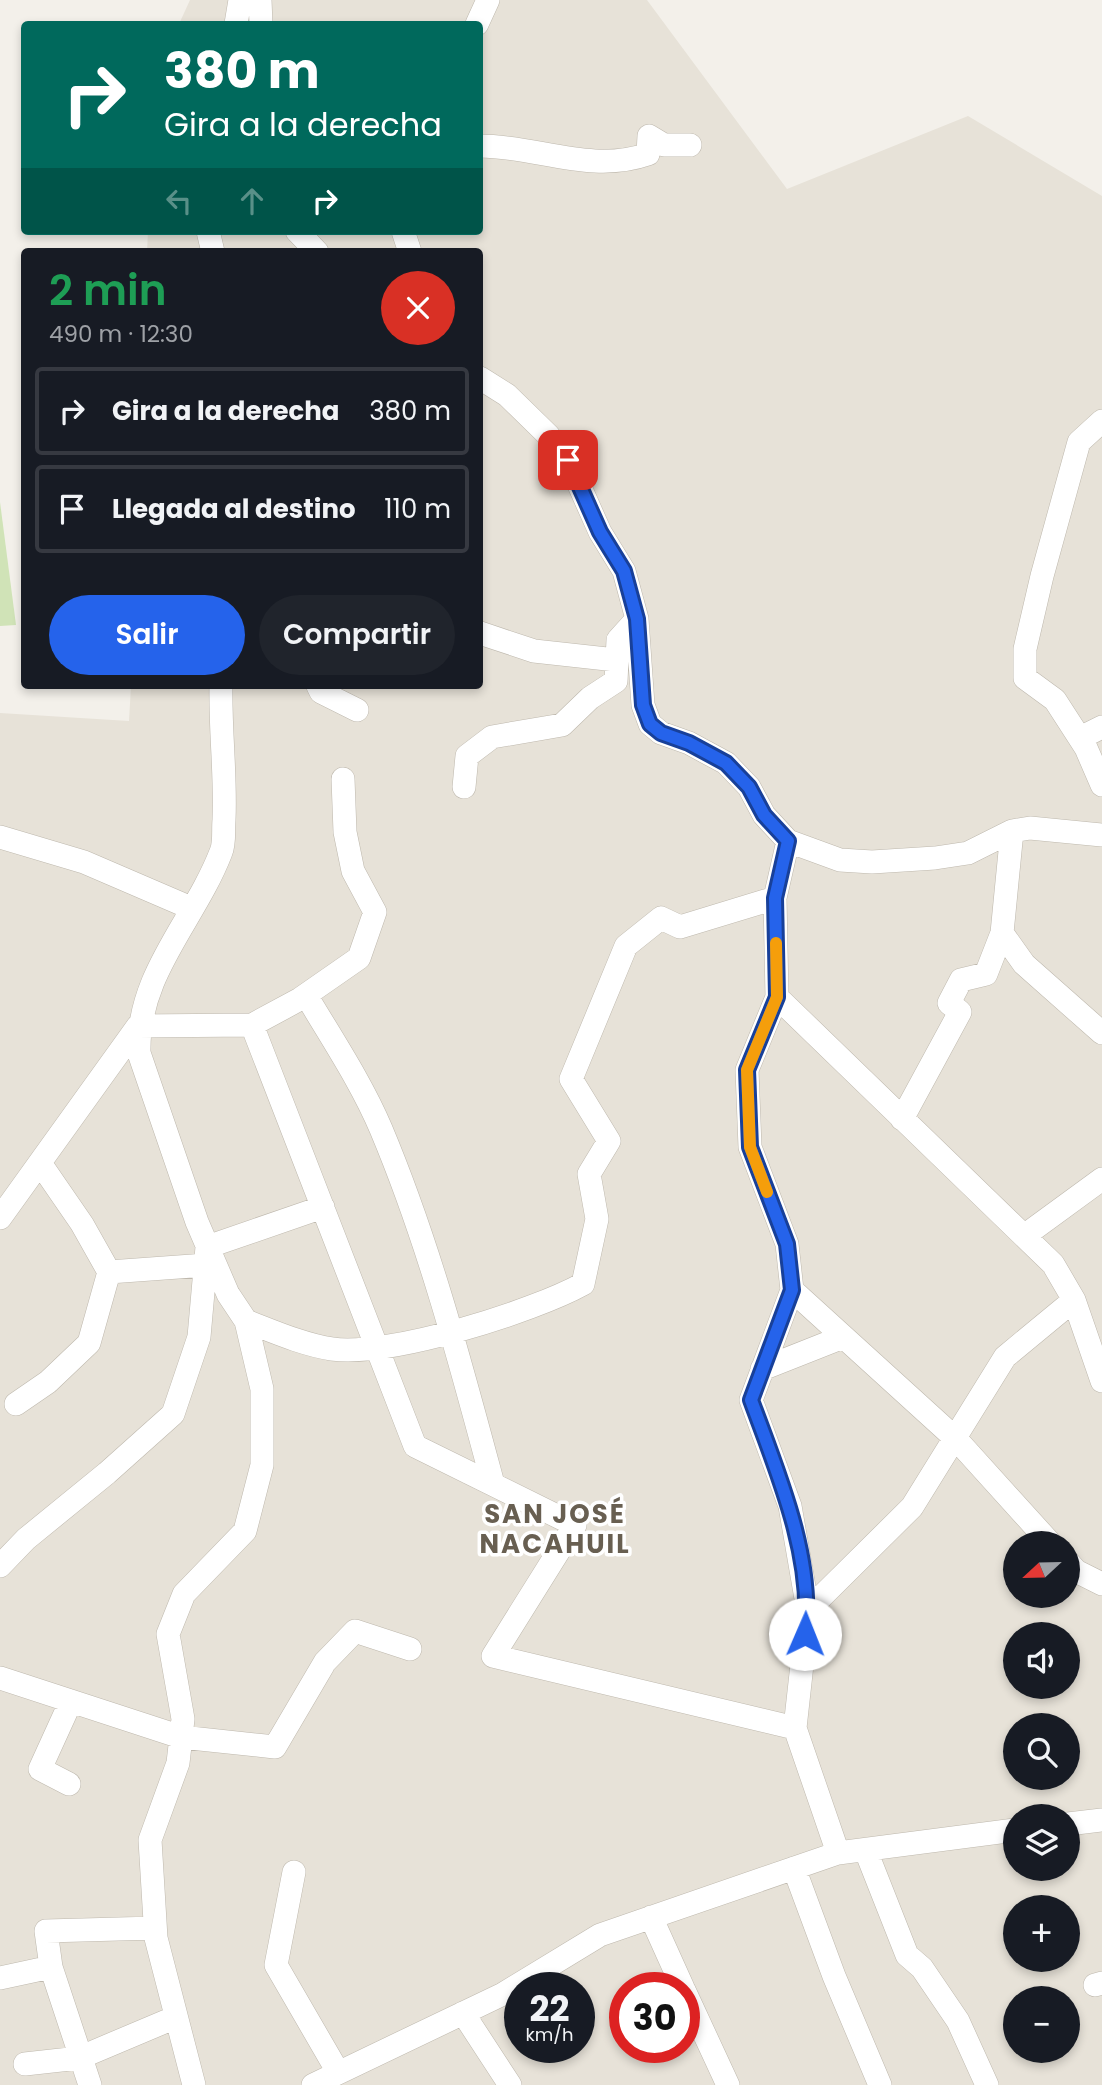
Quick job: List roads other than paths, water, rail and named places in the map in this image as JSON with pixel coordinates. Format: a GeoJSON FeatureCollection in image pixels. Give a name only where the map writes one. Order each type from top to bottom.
{"type":"FeatureCollection","features":[{"type":"Feature","properties":{"kind":"street"},"geometry":{"type":"LineString","coordinates":[[236,21],[240,0]]}},
{"type":"Feature","properties":{"kind":"street"},"geometry":{"type":"LineString","coordinates":[[260,0],[261,21]]}},
{"type":"Feature","properties":{"kind":"street"},"geometry":{"type":"LineString","coordinates":[[478,21],[488,0]]}},
{"type":"Feature","properties":{"kind":"street"},"geometry":{"type":"LineString","coordinates":[[483,146],[500,146],[570,161],[625,162],[648,154],[649,136],[664,145],[690,145]]}},
{"type":"Feature","properties":{"kind":"street"},"geometry":{"type":"LineString","coordinates":[[301,235],[313,248]]}},
{"type":"Feature","properties":{"kind":"street"},"geometry":{"type":"LineString","coordinates":[[483,380],[507,395],[548,435],[568,460],[600,532],[624,571],[637,619],[643,705],[650,724],[661,733],[689,743],[726,763],[749,787],[764,815],[788,841],[840,860],[935,859],[968,853],[1012,831],[1030,828],[1098,828]]}},
{"type":"Feature","properties":{"kind":"street"},"geometry":{"type":"LineString","coordinates":[[1102,421],[1079,442],[1025,649],[1025,678],[1055,701],[1080,738],[1102,785]]}},
{"type":"Feature","properties":{"kind":"street"},"geometry":{"type":"LineString","coordinates":[[464,787],[467,756],[492,737],[562,726],[590,698],[616,681],[618,640],[637,619]]}},
{"type":"Feature","properties":{"kind":"street"},"geometry":{"type":"LineString","coordinates":[[483,635],[534,651],[616,660]]}},
{"type":"Feature","properties":{"kind":"street"},"geometry":{"type":"LineString","coordinates":[[0,1218],[138,1026],[153,977],[222,850],[226,777],[220,726],[221,689]]}},
{"type":"Feature","properties":{"kind":"street"},"geometry":{"type":"LineString","coordinates":[[319,689],[320,692],[357,710]]}},
{"type":"Feature","properties":{"kind":"street"},"geometry":{"type":"LineString","coordinates":[[1080,738],[1102,727]]}},
{"type":"Feature","properties":{"kind":"street"},"geometry":{"type":"LineString","coordinates":[[138,1026],[252,1025],[306,995],[359,958],[375,912],[353,871],[345,832],[343,779]]}},
{"type":"Feature","properties":{"kind":"street"},"geometry":{"type":"LineString","coordinates":[[902,1119],[960,1012],[950,1003],[961,980],[986,974],[1002,933],[1012,831]]}},
{"type":"Feature","properties":{"kind":"street"},"geometry":{"type":"LineString","coordinates":[[0,837],[84,862],[191,908]]}},
{"type":"Feature","properties":{"kind":"street"},"geometry":{"type":"LineString","coordinates":[[788,841],[775,898],[777,997],[747,1070],[750,1147],[787,1244],[792,1290],[751,1400],[790,1506],[808,1610],[795,1728],[838,1853]]}},
{"type":"Feature","properties":{"kind":"street"},"geometry":{"type":"LineString","coordinates":[[246,1321],[331,1349],[377,1349],[556,1298],[583,1284],[597,1219],[589,1174],[609,1141],[570,1079],[626,946],[661,918],[680,927],[775,898]]}},
{"type":"Feature","properties":{"kind":"street"},"geometry":{"type":"LineString","coordinates":[[1002,933],[1024,964],[1102,1033]]}},
{"type":"Feature","properties":{"kind":"street"},"geometry":{"type":"LineString","coordinates":[[306,995],[350,1064],[381,1128],[450,1330],[493,1484]]}},
{"type":"Feature","properties":{"kind":"street"},"geometry":{"type":"LineString","coordinates":[[777,997],[1053,1264],[1074,1300],[1102,1381]]}},
{"type":"Feature","properties":{"kind":"street"},"geometry":{"type":"LineString","coordinates":[[252,1025],[415,1446],[575,1525],[493,1656],[795,1728]]}},
{"type":"Feature","properties":{"kind":"street"},"geometry":{"type":"LineString","coordinates":[[138,1026],[139,1053],[207,1256],[246,1321],[262,1389],[262,1465],[245,1531],[184,1594],[168,1634],[183,1719],[178,1763],[150,1840],[155,1928],[194,2085]]}},
{"type":"Feature","properties":{"kind":"street"},"geometry":{"type":"LineString","coordinates":[[16,1404],[48,1382],[89,1343],[109,1272],[82,1224],[40,1163]]}},
{"type":"Feature","properties":{"kind":"street"},"geometry":{"type":"LineString","coordinates":[[1024,1236],[1102,1179]]}},
{"type":"Feature","properties":{"kind":"street"},"geometry":{"type":"LineString","coordinates":[[109,1272],[207,1256],[323,1207]]}},
{"type":"Feature","properties":{"kind":"street"},"geometry":{"type":"LineString","coordinates":[[0,1566],[26,1539],[107,1473],[173,1413],[199,1337],[207,1256]]}},
{"type":"Feature","properties":{"kind":"street"},"geometry":{"type":"LineString","coordinates":[[792,1290],[957,1439],[1039,1531]]}},
{"type":"Feature","properties":{"kind":"street"},"geometry":{"type":"LineString","coordinates":[[808,1610],[912,1507],[957,1439],[1005,1357],[1074,1300]]}},
{"type":"Feature","properties":{"kind":"street"},"geometry":{"type":"LineString","coordinates":[[761,1368],[843,1337]]}},
{"type":"Feature","properties":{"kind":"street"},"geometry":{"type":"LineString","coordinates":[[1080,1573],[1102,1584]]}},
{"type":"Feature","properties":{"kind":"street"},"geometry":{"type":"LineString","coordinates":[[0,1678],[181,1737],[275,1747],[325,1662],[355,1631],[410,1649]]}},
{"type":"Feature","properties":{"kind":"street"},"geometry":{"type":"LineString","coordinates":[[69,1784],[40,1769],[71,1701]]}},
{"type":"Feature","properties":{"kind":"street"},"geometry":{"type":"LineString","coordinates":[[1080,1823],[1102,1820]]}},
{"type":"Feature","properties":{"kind":"street"},"geometry":{"type":"LineString","coordinates":[[313,2085],[503,1994],[600,1935],[838,1853],[866,1851],[920,1840],[1003,1831]]}},
{"type":"Feature","properties":{"kind":"street"},"geometry":{"type":"LineString","coordinates":[[866,1851],[907,1955],[922,1968],[958,2021],[987,2085]]}},
{"type":"Feature","properties":{"kind":"street"},"geometry":{"type":"LineString","coordinates":[[794,1868],[834,1976],[880,2085]]}},
{"type":"Feature","properties":{"kind":"street"},"geometry":{"type":"LineString","coordinates":[[295,1872],[276,1965],[338,2072]]}},
{"type":"Feature","properties":{"kind":"street"},"geometry":{"type":"LineString","coordinates":[[651,1917],[676,1972]]}},
{"type":"Feature","properties":{"kind":"street"},"geometry":{"type":"LineString","coordinates":[[90,2085],[51,1967],[46,1931],[155,1928]]}},
{"type":"Feature","properties":{"kind":"street"},"geometry":{"type":"LineString","coordinates":[[0,1978],[51,1967]]}},
{"type":"Feature","properties":{"kind":"street"},"geometry":{"type":"LineString","coordinates":[[463,2013],[510,2085]]}},
{"type":"Feature","properties":{"kind":"street"},"geometry":{"type":"LineString","coordinates":[[25,2064],[79,2058],[176,2017]]}},
{"type":"Feature","properties":{"kind":"street"},"geometry":{"type":"LineString","coordinates":[[700,2025],[727,2085]]}},
{"type":"Feature","properties":{"kind":"district","name":"SAN JOSÉ NACAHUIL"},"geometry":{"type":"Point","coordinates":[555,1529]}}]}
